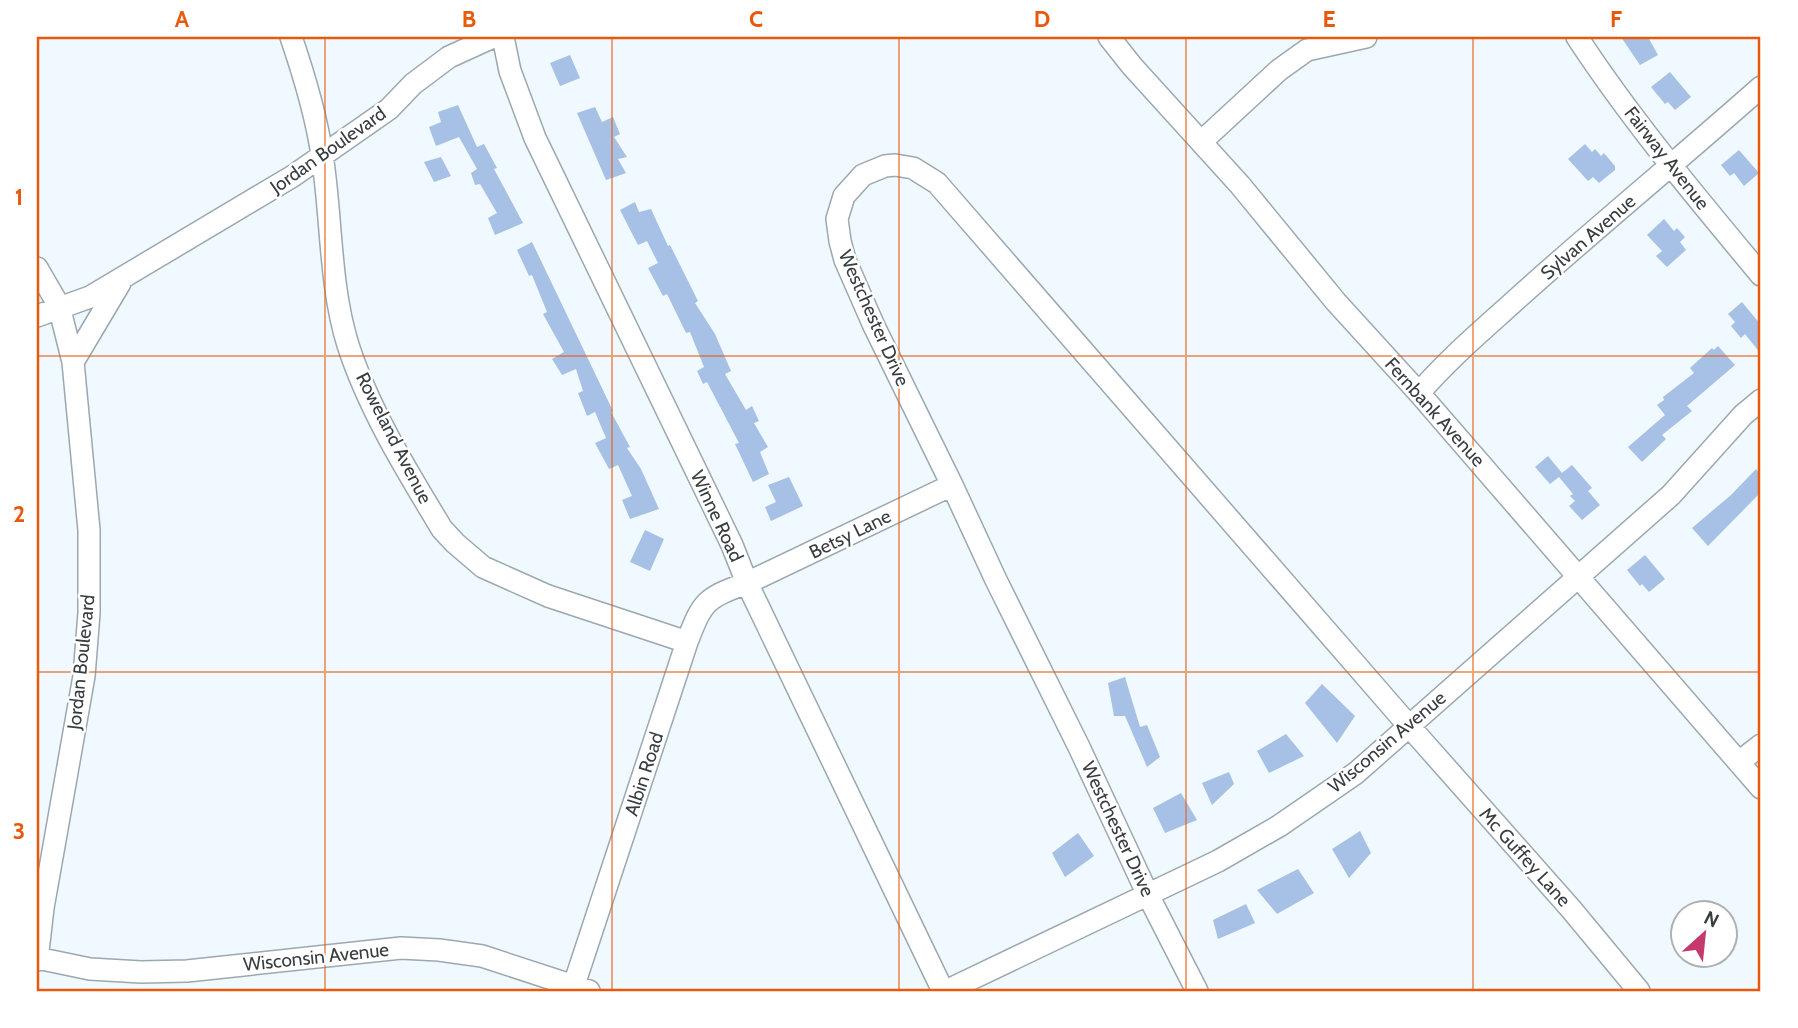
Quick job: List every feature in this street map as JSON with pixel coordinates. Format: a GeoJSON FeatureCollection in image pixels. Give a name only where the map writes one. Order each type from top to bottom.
{"type":"FeatureCollection","features":[{"type":"Feature","properties":{"kind":"street","name":"Roweland Avenue"},"geometry":{"type":"LineString","coordinates":[[290,37],[306,82],[322,154],[336,282],[348,344],[373,407],[442,529],[483,567],[548,596],[687,642]]}},
{"type":"Feature","properties":{"kind":"street","name":"Jordan Boulevard"},"geometry":{"type":"LineString","coordinates":[[37,959],[43,908],[84,676],[89,613],[89,530],[73,362],[59,306],[90,297],[293,176],[388,109],[413,83],[449,57],[493,37]]}},
{"type":"Feature","properties":{"kind":"street","name":"Winne Road"},"geometry":{"type":"LineString","coordinates":[[503,37],[510,71],[535,138],[944,991]]}},
{"type":"Feature","properties":{"kind":"street","name":"Fernbank Avenue"},"geometry":{"type":"LineString","coordinates":[[1109,37],[1240,185],[1336,302],[1419,393],[1761,788]]}},
{"type":"Feature","properties":{"kind":"street"},"geometry":{"type":"LineString","coordinates":[[1200,142],[1279,70],[1307,50],[1366,37]]}},
{"type":"Feature","properties":{"kind":"street","name":"Fairway Avenue"},"geometry":{"type":"LineString","coordinates":[[1577,37],[1600,72],[1672,166],[1761,275]]}},
{"type":"Feature","properties":{"kind":"street","name":"Sylvan Avenue"},"geometry":{"type":"LineString","coordinates":[[1419,393],[1438,371],[1558,262],[1761,87]]}},
{"type":"Feature","properties":{"kind":"street","name":"Westchester Drive"},"geometry":{"type":"LineString","coordinates":[[1198,991],[1148,895],[874,326],[845,260],[837,219],[845,196],[863,176],[885,166],[913,168],[937,183],[1409,726]]}},
{"type":"Feature","properties":{"kind":"street"},"geometry":{"type":"LineString","coordinates":[[37,268],[59,306],[37,316]]}},
{"type":"Feature","properties":{"kind":"street","name":"Jordan Boulevard"},"geometry":{"type":"LineString","coordinates":[[73,362],[122,279]]}},
{"type":"Feature","properties":{"kind":"street","name":"Wisconsin Avenue"},"geometry":{"type":"LineString","coordinates":[[944,991],[1218,861],[1279,826],[1356,773],[1671,495],[1761,400]]}},
{"type":"Feature","properties":{"kind":"street","name":"Betsy Lane"},"geometry":{"type":"LineString","coordinates":[[747,583],[952,485]]}},
{"type":"Feature","properties":{"kind":"street","name":"Albin Road"},"geometry":{"type":"LineString","coordinates":[[578,989],[697,615],[705,602],[747,583]]}},
{"type":"Feature","properties":{"kind":"street","name":"Mc Guffey Lane"},"geometry":{"type":"LineString","coordinates":[[1409,726],[1571,909],[1639,991]]}},
{"type":"Feature","properties":{"kind":"street"},"geometry":{"type":"LineString","coordinates":[[1739,762],[1761,745]]}},
{"type":"Feature","properties":{"kind":"street","name":"Wisconsin Avenue"},"geometry":{"type":"LineString","coordinates":[[37,959],[90,969],[187,971],[401,948],[482,956],[578,989]]}},
{"type":"Feature","properties":{"kind":"building"},"geometry":{"type":"Polygon","coordinates":[[[1621,37],[1648,37],[1658,55],[1640,65],[1621,37]]]}},
{"type":"Feature","properties":{"kind":"building"},"geometry":{"type":"Polygon","coordinates":[[[570,55],[580,78],[560,86],[550,63],[570,55]]]}},
{"type":"Feature","properties":{"kind":"building"},"geometry":{"type":"Polygon","coordinates":[[[1670,72],[1691,97],[1675,110],[1668,102],[1665,104],[1651,87],[1670,72]]]}},
{"type":"Feature","properties":{"kind":"building"},"geometry":{"type":"Polygon","coordinates":[[[458,105],[477,147],[484,144],[523,223],[495,235],[488,218],[497,213],[480,184],[475,185],[471,173],[477,169],[459,137],[436,146],[429,127],[441,122],[438,112],[458,105]]]}},
{"type":"Feature","properties":{"kind":"building"},"geometry":{"type":"Polygon","coordinates":[[[595,107],[602,122],[613,117],[620,134],[614,137],[627,157],[618,159],[626,173],[606,180],[577,113],[595,107]]]}},
{"type":"Feature","properties":{"kind":"building"},"geometry":{"type":"Polygon","coordinates":[[[1585,144],[1592,152],[1595,149],[1601,156],[1604,153],[1615,166],[1615,170],[1599,183],[1593,177],[1588,181],[1568,159],[1585,144]]]}},
{"type":"Feature","properties":{"kind":"building"},"geometry":{"type":"Polygon","coordinates":[[[1739,150],[1759,173],[1744,186],[1734,173],[1730,176],[1721,165],[1739,150]]]}},
{"type":"Feature","properties":{"kind":"building"},"geometry":{"type":"Polygon","coordinates":[[[441,157],[451,176],[434,182],[424,162],[441,157]]]}},
{"type":"Feature","properties":{"kind":"building"},"geometry":{"type":"Polygon","coordinates":[[[635,202],[639,212],[651,209],[698,301],[695,303],[715,334],[731,371],[725,374],[746,410],[752,406],[759,421],[754,423],[768,447],[760,452],[769,474],[753,482],[735,444],[739,443],[707,382],[703,384],[697,371],[704,367],[690,332],[686,333],[667,294],[663,296],[648,268],[658,263],[647,241],[638,245],[620,210],[635,202]]]}},
{"type":"Feature","properties":{"kind":"building"},"geometry":{"type":"Polygon","coordinates":[[[1664,219],[1674,231],[1677,228],[1685,237],[1680,242],[1686,250],[1667,267],[1656,256],[1662,251],[1647,235],[1664,219]]]}},
{"type":"Feature","properties":{"kind":"building"},"geometry":{"type":"Polygon","coordinates":[[[532,242],[630,447],[627,448],[641,469],[659,509],[630,519],[622,500],[632,496],[618,465],[609,469],[595,443],[606,438],[595,412],[587,416],[578,393],[583,391],[576,369],[562,375],[552,359],[564,352],[543,314],[547,312],[532,275],[529,276],[517,250],[532,242]]]}},
{"type":"Feature","properties":{"kind":"building"},"geometry":{"type":"Polygon","coordinates":[[[1742,302],[1761,325],[1761,354],[1745,334],[1741,338],[1731,326],[1735,322],[1728,314],[1742,302]]]}},
{"type":"Feature","properties":{"kind":"building"},"geometry":{"type":"Polygon","coordinates":[[[1718,346],[1735,365],[1687,406],[1692,411],[1662,435],[1666,439],[1642,462],[1628,447],[1665,415],[1657,405],[1664,400],[1663,397],[1694,373],[1690,368],[1712,348],[1714,350],[1718,346]]]}},
{"type":"Feature","properties":{"kind":"building"},"geometry":{"type":"Polygon","coordinates":[[[1548,456],[1562,473],[1572,465],[1592,488],[1588,491],[1600,505],[1582,520],[1569,506],[1575,501],[1570,496],[1573,494],[1559,477],[1550,484],[1535,467],[1548,456]]]}},
{"type":"Feature","properties":{"kind":"building"},"geometry":{"type":"Polygon","coordinates":[[[1756,469],[1761,475],[1761,492],[1708,546],[1692,528],[1731,495],[1756,469]]]}},
{"type":"Feature","properties":{"kind":"building"},"geometry":{"type":"Polygon","coordinates":[[[789,477],[803,506],[771,521],[765,507],[776,502],[768,485],[789,477]]]}},
{"type":"Feature","properties":{"kind":"building"},"geometry":{"type":"Polygon","coordinates":[[[645,530],[664,539],[650,571],[630,562],[645,530]]]}},
{"type":"Feature","properties":{"kind":"building"},"geometry":{"type":"Polygon","coordinates":[[[1645,555],[1665,579],[1649,592],[1642,584],[1640,586],[1627,570],[1645,555]]]}},
{"type":"Feature","properties":{"kind":"building"},"geometry":{"type":"Polygon","coordinates":[[[1125,677],[1140,727],[1147,725],[1160,757],[1147,767],[1125,716],[1114,716],[1108,683],[1125,677]]]}},
{"type":"Feature","properties":{"kind":"building"},"geometry":{"type":"Polygon","coordinates":[[[1322,684],[1355,716],[1337,743],[1305,703],[1322,684]]]}},
{"type":"Feature","properties":{"kind":"building"},"geometry":{"type":"Polygon","coordinates":[[[1286,734],[1304,756],[1269,773],[1257,751],[1286,734]]]}},
{"type":"Feature","properties":{"kind":"building"},"geometry":{"type":"Polygon","coordinates":[[[1229,772],[1234,784],[1212,805],[1202,783],[1229,772]]]}},
{"type":"Feature","properties":{"kind":"building"},"geometry":{"type":"Polygon","coordinates":[[[1181,793],[1197,820],[1165,833],[1153,808],[1181,793]]]}},
{"type":"Feature","properties":{"kind":"building"},"geometry":{"type":"Polygon","coordinates":[[[1360,831],[1371,853],[1349,878],[1332,849],[1360,831]]]}},
{"type":"Feature","properties":{"kind":"building"},"geometry":{"type":"Polygon","coordinates":[[[1078,833],[1094,856],[1065,877],[1052,853],[1078,833]]]}},
{"type":"Feature","properties":{"kind":"building"},"geometry":{"type":"Polygon","coordinates":[[[1298,869],[1314,893],[1277,914],[1257,890],[1298,869]]]}},
{"type":"Feature","properties":{"kind":"building"},"geometry":{"type":"Polygon","coordinates":[[[1246,904],[1255,923],[1218,939],[1213,920],[1246,904]]]}}]}
